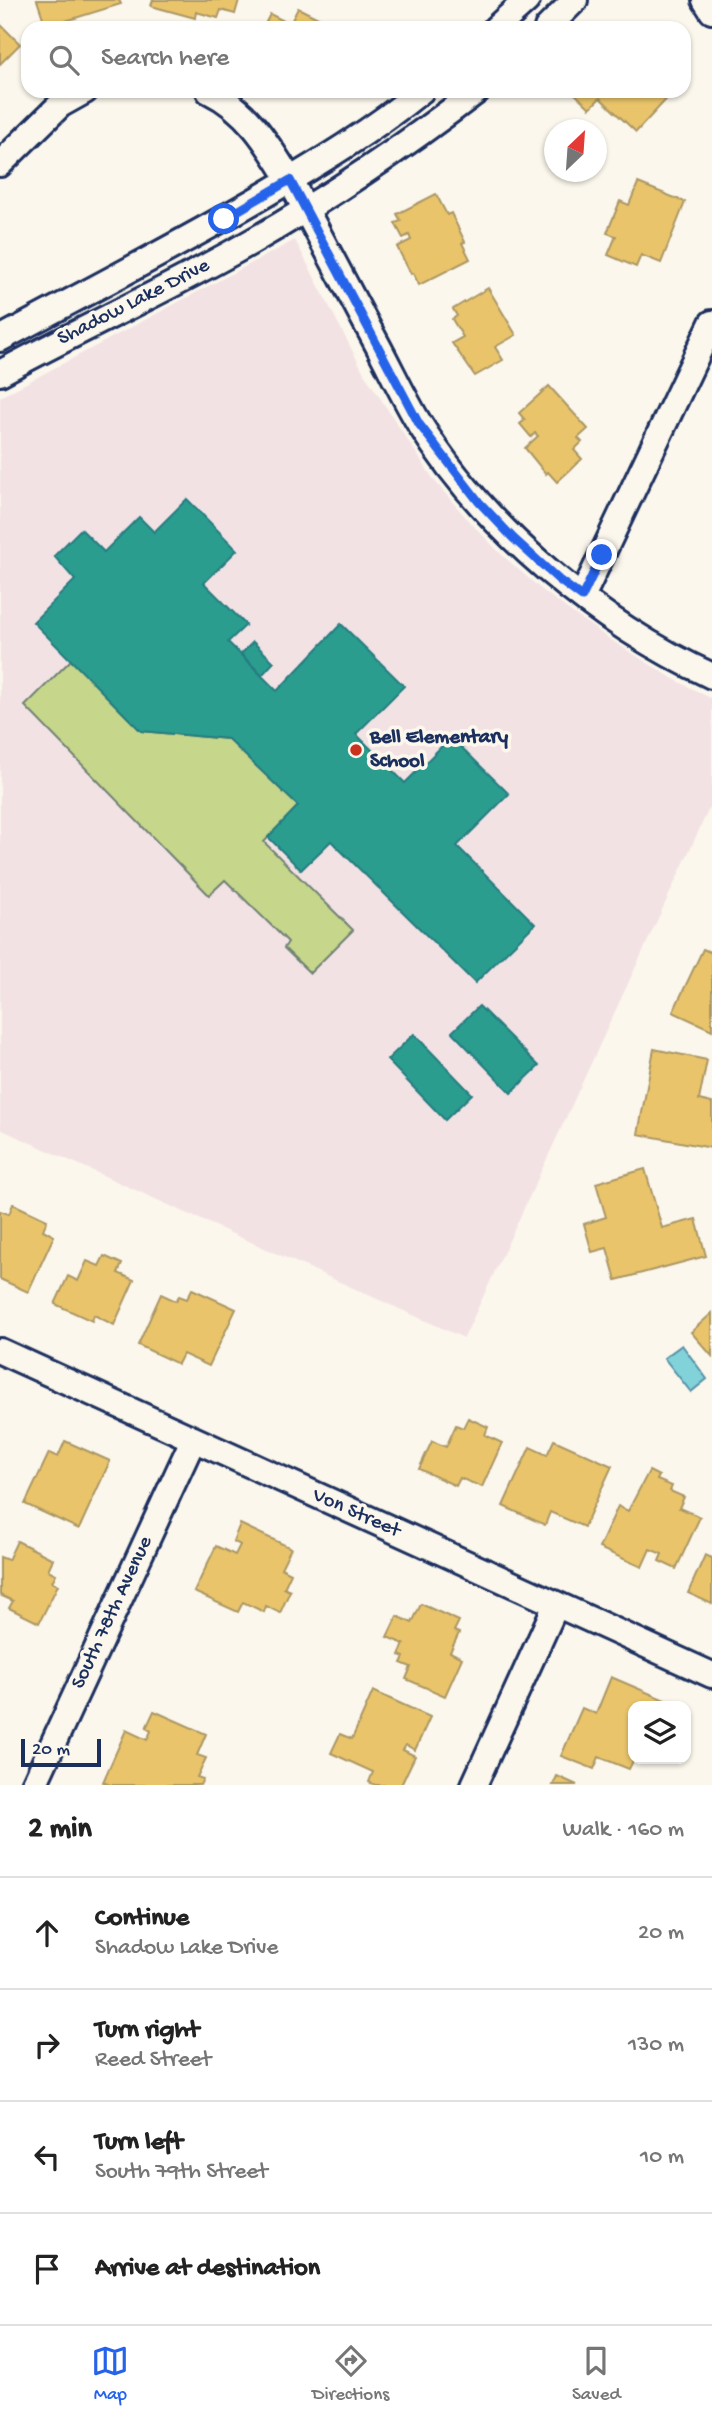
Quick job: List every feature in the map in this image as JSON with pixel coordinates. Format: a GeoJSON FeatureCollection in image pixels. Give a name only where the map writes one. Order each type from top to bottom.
{"type":"FeatureCollection","features":[{"type":"Feature","properties":{"kind":"street"},"geometry":{"type":"LineString","coordinates":[[504,21],[527,0]]}},
{"type":"Feature","properties":{"kind":"street"},"geometry":{"type":"LineString","coordinates":[[554,21],[575,0]]}},
{"type":"Feature","properties":{"kind":"street"},"geometry":{"type":"LineString","coordinates":[[705,0],[712,10]]}},
{"type":"Feature","properties":{"kind":"street"},"geometry":{"type":"LineString","coordinates":[[0,164],[39,123],[72,98]]}},
{"type":"Feature","properties":{"kind":"street"},"geometry":{"type":"LineString","coordinates":[[221,98],[236,107],[266,141],[290,180],[419,424],[479,502],[559,580],[655,648],[712,676]]}},
{"type":"Feature","properties":{"kind":"street","name":"Shadow Lake Drive"},"geometry":{"type":"LineString","coordinates":[[0,339],[290,180],[373,128],[412,98]]}},
{"type":"Feature","properties":{"kind":"street","name":"Shadow Lake Drive"},"geometry":{"type":"LineString","coordinates":[[0,373],[249,243],[306,210],[367,171],[467,98]]}},
{"type":"Feature","properties":{"kind":"street"},"geometry":{"type":"LineString","coordinates":[[582,597],[712,323]]}},
{"type":"Feature","properties":{"kind":"street","name":"Von Street"},"geometry":{"type":"LineString","coordinates":[[0,1351],[712,1675]]}},
{"type":"Feature","properties":{"kind":"street","name":"South 78th Avenue"},"geometry":{"type":"LineString","coordinates":[[34,1785],[193,1440]]}},
{"type":"Feature","properties":{"kind":"street"},"geometry":{"type":"LineString","coordinates":[[474,1785],[556,1605]]}},
{"type":"Feature","properties":{"kind":"shaded area","name":"Bell Elementary School"},"geometry":{"type":"Polygon","coordinates":[[[295,240],[365,375],[434,480],[468,520],[502,555],[574,614],[672,678],[712,699],[712,802],[464,1338],[0,1129],[0,397],[295,240]]]}},
{"type":"Feature","properties":{"kind":"green space"},"geometry":{"type":"Polygon","coordinates":[[[71,660],[141,731],[228,739],[298,806],[264,842],[353,930],[310,973],[284,948],[288,942],[225,880],[209,895],[25,706],[71,660]]]}},
{"type":"Feature","properties":{"kind":"water"},"geometry":{"type":"Polygon","coordinates":[[[682,1345],[707,1379],[691,1392],[664,1358],[682,1345]]]}},
{"type":"Feature","properties":{"kind":"building: Homes"},"geometry":{"type":"Polygon","coordinates":[[[37,0],[119,0],[121,4],[66,21],[44,21],[37,0]]]}},
{"type":"Feature","properties":{"kind":"building: Homes"},"geometry":{"type":"Polygon","coordinates":[[[153,0],[239,0],[235,14],[221,10],[218,18],[196,12],[195,18],[151,6],[153,0]]]}},
{"type":"Feature","properties":{"kind":"building: Homes"},"geometry":{"type":"Polygon","coordinates":[[[298,8],[324,21],[292,21],[298,8]]]}},
{"type":"Feature","properties":{"kind":"building: Homes"},"geometry":{"type":"Polygon","coordinates":[[[270,14],[284,21],[266,21],[270,14]]]}},
{"type":"Feature","properties":{"kind":"building: Homes"},"geometry":{"type":"Polygon","coordinates":[[[0,24],[20,44],[0,64],[0,24]]]}},
{"type":"Feature","properties":{"kind":"building: Homes"},"geometry":{"type":"Polygon","coordinates":[[[579,98],[600,98],[590,108],[579,98]]]}},
{"type":"Feature","properties":{"kind":"building: Homes"},"geometry":{"type":"Polygon","coordinates":[[[600,98],[668,98],[636,132],[600,98]]]}},
{"type":"Feature","properties":{"kind":"building: Homes"},"geometry":{"type":"Polygon","coordinates":[[[638,183],[685,202],[661,263],[641,255],[636,267],[608,255],[616,236],[607,233],[620,201],[629,205],[638,183]]]}},
{"type":"Feature","properties":{"kind":"building: Homes"},"geometry":{"type":"Polygon","coordinates":[[[436,194],[447,215],[451,213],[470,259],[419,285],[397,247],[411,240],[409,235],[403,238],[395,223],[401,221],[397,214],[436,194]]]}},
{"type":"Feature","properties":{"kind":"building: Homes"},"geometry":{"type":"Polygon","coordinates":[[[488,288],[516,335],[495,347],[503,360],[475,376],[452,343],[463,337],[452,319],[457,316],[453,309],[488,288]]]}},
{"type":"Feature","properties":{"kind":"building: Homes"},"geometry":{"type":"Polygon","coordinates":[[[549,386],[588,429],[578,438],[582,442],[574,450],[582,459],[557,482],[548,472],[546,474],[525,448],[538,436],[535,433],[531,437],[520,424],[525,420],[519,413],[549,386]]]}},
{"type":"Feature","properties":{"kind":"building: Homes"},"geometry":{"type":"Polygon","coordinates":[[[703,949],[712,953],[712,1030],[673,1012],[703,949]]]}},
{"type":"Feature","properties":{"kind":"building: Homes"},"geometry":{"type":"Polygon","coordinates":[[[654,1049],[707,1060],[699,1100],[712,1103],[712,1148],[638,1134],[654,1049]]]}},
{"type":"Feature","properties":{"kind":"building: Homes"},"geometry":{"type":"Polygon","coordinates":[[[645,1169],[662,1228],[696,1219],[706,1256],[616,1280],[607,1248],[592,1252],[584,1224],[606,1217],[596,1183],[645,1169]]]}},
{"type":"Feature","properties":{"kind":"building: Homes"},"geometry":{"type":"Polygon","coordinates":[[[13,1204],[47,1220],[43,1230],[54,1236],[28,1292],[0,1279],[0,1211],[9,1214],[13,1204]]]}},
{"type":"Feature","properties":{"kind":"building: Homes"},"geometry":{"type":"Polygon","coordinates":[[[104,1256],[122,1264],[118,1273],[134,1280],[114,1325],[94,1315],[92,1321],[55,1304],[68,1276],[78,1281],[87,1261],[99,1266],[104,1256]]]}},
{"type":"Feature","properties":{"kind":"building: Homes"},"geometry":{"type":"Polygon","coordinates":[[[192,1289],[236,1309],[209,1366],[183,1354],[178,1364],[138,1345],[161,1294],[176,1301],[179,1296],[187,1299],[192,1289]]]}},
{"type":"Feature","properties":{"kind":"building: Homes"},"geometry":{"type":"Polygon","coordinates":[[[712,1313],[712,1356],[691,1332],[712,1313]]]}},
{"type":"Feature","properties":{"kind":"building: Homes"},"geometry":{"type":"Polygon","coordinates":[[[468,1418],[488,1427],[485,1435],[502,1443],[482,1487],[460,1478],[456,1486],[419,1469],[432,1441],[446,1447],[456,1425],[463,1428],[468,1418]]]}},
{"type":"Feature","properties":{"kind":"building: Homes"},"geometry":{"type":"Polygon","coordinates":[[[554,1440],[612,1466],[584,1527],[550,1512],[545,1525],[503,1506],[530,1447],[547,1455],[554,1440]]]}},
{"type":"Feature","properties":{"kind":"building: Homes"},"geometry":{"type":"Polygon","coordinates":[[[65,1441],[110,1461],[79,1529],[25,1504],[49,1453],[58,1457],[65,1441]]]}},
{"type":"Feature","properties":{"kind":"building: Homes"},"geometry":{"type":"Polygon","coordinates":[[[649,1471],[659,1476],[657,1480],[672,1486],[670,1491],[684,1497],[679,1508],[700,1517],[676,1569],[659,1561],[662,1554],[650,1549],[642,1567],[599,1548],[618,1506],[628,1511],[649,1471]]]}},
{"type":"Feature","properties":{"kind":"building: Homes"},"geometry":{"type":"Polygon","coordinates":[[[240,1524],[291,1548],[281,1568],[291,1573],[284,1588],[290,1591],[280,1613],[266,1606],[264,1612],[243,1602],[238,1612],[194,1592],[216,1546],[235,1555],[240,1545],[233,1541],[240,1524]]]}},
{"type":"Feature","properties":{"kind":"building: Homes"},"geometry":{"type":"Polygon","coordinates":[[[17,1541],[53,1559],[48,1570],[56,1574],[52,1582],[58,1585],[39,1623],[9,1608],[13,1601],[0,1595],[0,1557],[8,1560],[17,1541]]]}},
{"type":"Feature","properties":{"kind":"building: Homes"},"geometry":{"type":"Polygon","coordinates":[[[705,1555],[712,1558],[712,1604],[688,1593],[705,1555]]]}},
{"type":"Feature","properties":{"kind":"building: Homes"},"geometry":{"type":"Polygon","coordinates":[[[421,1604],[459,1621],[454,1631],[459,1633],[450,1652],[462,1658],[445,1696],[406,1679],[411,1667],[401,1663],[404,1657],[399,1655],[404,1644],[387,1637],[397,1616],[412,1623],[421,1604]]]}},
{"type":"Feature","properties":{"kind":"building: Homes"},"geometry":{"type":"Polygon","coordinates":[[[611,1677],[665,1700],[628,1701],[628,1764],[632,1764],[629,1769],[599,1757],[594,1769],[561,1756],[582,1708],[596,1714],[611,1677]]]}},
{"type":"Feature","properties":{"kind":"building: Homes"},"geometry":{"type":"Polygon","coordinates":[[[373,1691],[430,1717],[415,1750],[406,1745],[403,1750],[415,1756],[401,1785],[375,1785],[369,1782],[373,1772],[331,1753],[340,1734],[352,1739],[373,1691]]]}},
{"type":"Feature","properties":{"kind":"building: Homes"},"geometry":{"type":"Polygon","coordinates":[[[154,1711],[206,1734],[197,1755],[206,1758],[197,1777],[203,1779],[200,1785],[110,1785],[103,1782],[126,1730],[147,1740],[151,1731],[146,1728],[154,1711]]]}},
{"type":"Feature","properties":{"kind":"building: Homes"},"geometry":{"type":"Polygon","coordinates":[[[557,1776],[577,1785],[553,1785],[557,1776]]]}},
{"type":"Feature","properties":{"kind":"building: Schools"},"geometry":{"type":"Polygon","coordinates":[[[187,499],[237,550],[204,583],[246,625],[228,642],[277,691],[341,624],[404,686],[356,734],[405,783],[451,737],[509,794],[457,846],[535,924],[475,983],[331,841],[301,870],[268,837],[298,806],[228,739],[141,731],[33,622],[75,580],[54,556],[81,529],[104,552],[139,517],[154,532],[187,499]]]}},
{"type":"Feature","properties":{"kind":"building: Schools"},"geometry":{"type":"Polygon","coordinates":[[[253,642],[274,662],[262,675],[241,654],[253,642]]]}},
{"type":"Feature","properties":{"kind":"building: Schools"},"geometry":{"type":"Polygon","coordinates":[[[479,1006],[539,1066],[511,1093],[452,1032],[479,1006]]]}},
{"type":"Feature","properties":{"kind":"building: Schools"},"geometry":{"type":"Polygon","coordinates":[[[414,1034],[472,1094],[445,1120],[387,1060],[414,1034]]]}},
{"type":"Feature","properties":{"kind":"place","name":"Bell Elementary School"},"geometry":{"type":"Point","coordinates":[356,750]}},
{"type":"Feature","properties":{"kind":"route"},"geometry":{"type":"LineString","coordinates":[[224,219],[290,180],[419,424],[479,502],[513,538],[582,597],[602,555]]}}]}
